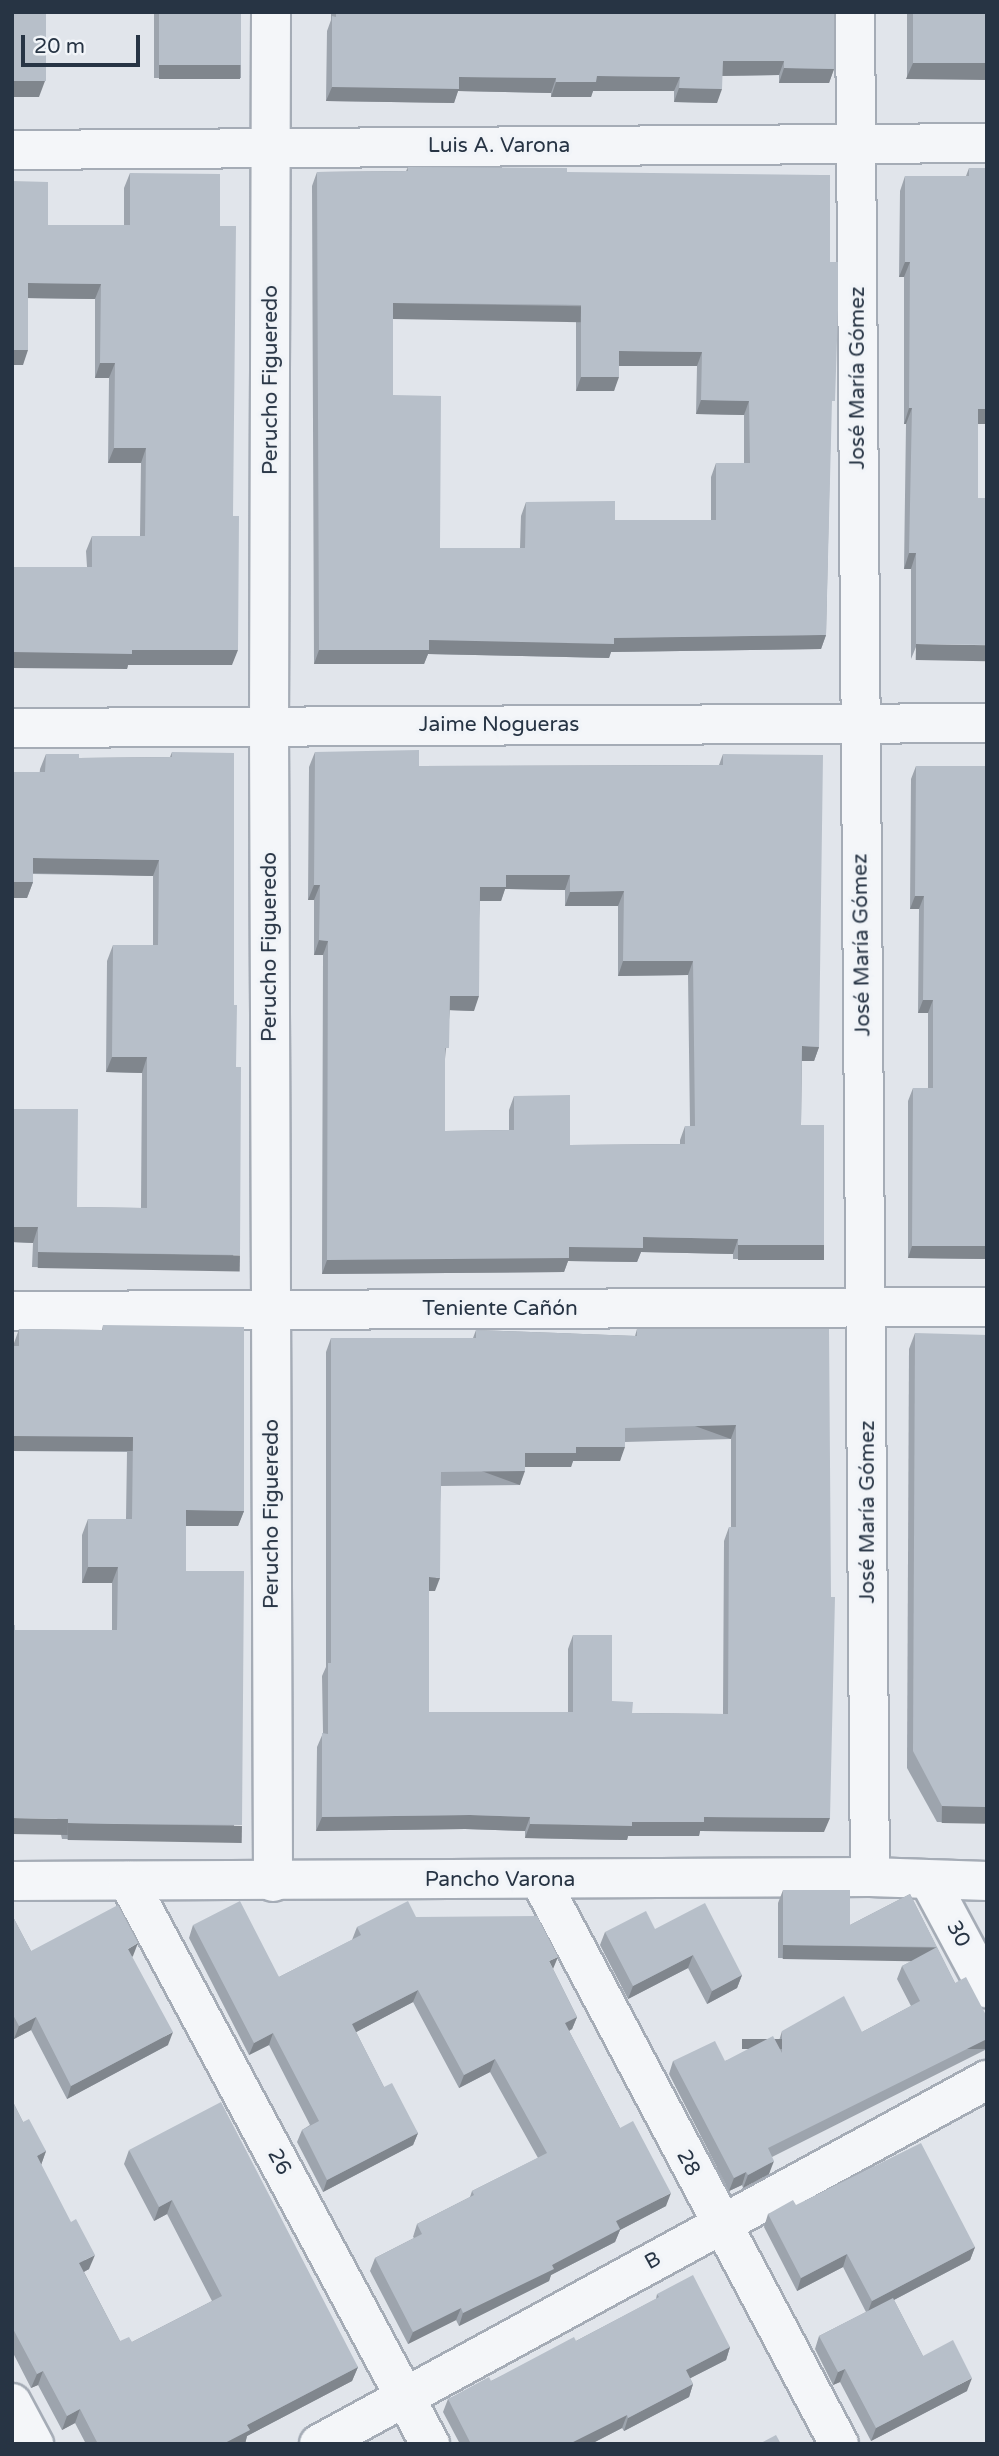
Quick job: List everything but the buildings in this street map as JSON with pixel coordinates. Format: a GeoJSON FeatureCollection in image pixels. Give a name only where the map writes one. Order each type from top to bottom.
{"type":"FeatureCollection","features":[{"type":"Feature","properties":{"kind":"street","name":"Perucho Figueredo"},"geometry":{"type":"LineString","coordinates":[[271,12],[269,726],[273,1882]]}},
{"type":"Feature","properties":{"kind":"street","name":"José María Gómez"},"geometry":{"type":"LineString","coordinates":[[855,12],[870,1877]]}},
{"type":"Feature","properties":{"kind":"street","name":"Luis A. Varona"},"geometry":{"type":"LineString","coordinates":[[12,150],[272,146],[987,143]]}},
{"type":"Feature","properties":{"kind":"street","name":"Jaime Nogueras"},"geometry":{"type":"LineString","coordinates":[[12,728],[987,723]]}},
{"type":"Feature","properties":{"kind":"street","name":"Teniente Cañón"},"geometry":{"type":"LineString","coordinates":[[12,1311],[987,1307]]}},
{"type":"Feature","properties":{"kind":"street","name":"Pancho Varona"},"geometry":{"type":"LineString","coordinates":[[12,1881],[273,1882],[870,1877],[987,1881]]}},
{"type":"Feature","properties":{"kind":"street","name":"28"},"geometry":{"type":"LineString","coordinates":[[540,1880],[720,2225],[839,2444]]}},
{"type":"Feature","properties":{"kind":"street","name":"30"},"geometry":{"type":"LineString","coordinates":[[929,1880],[987,1988]]}},
{"type":"Feature","properties":{"kind":"street","name":"26"},"geometry":{"type":"LineString","coordinates":[[128,1881],[430,2444]]}},
{"type":"Feature","properties":{"kind":"street","name":"B"},"geometry":{"type":"LineString","coordinates":[[319,2444],[987,2080]]}},
{"type":"Feature","properties":{"kind":"street"},"geometry":{"type":"LineString","coordinates":[[12,2403],[34,2444]]}}]}
